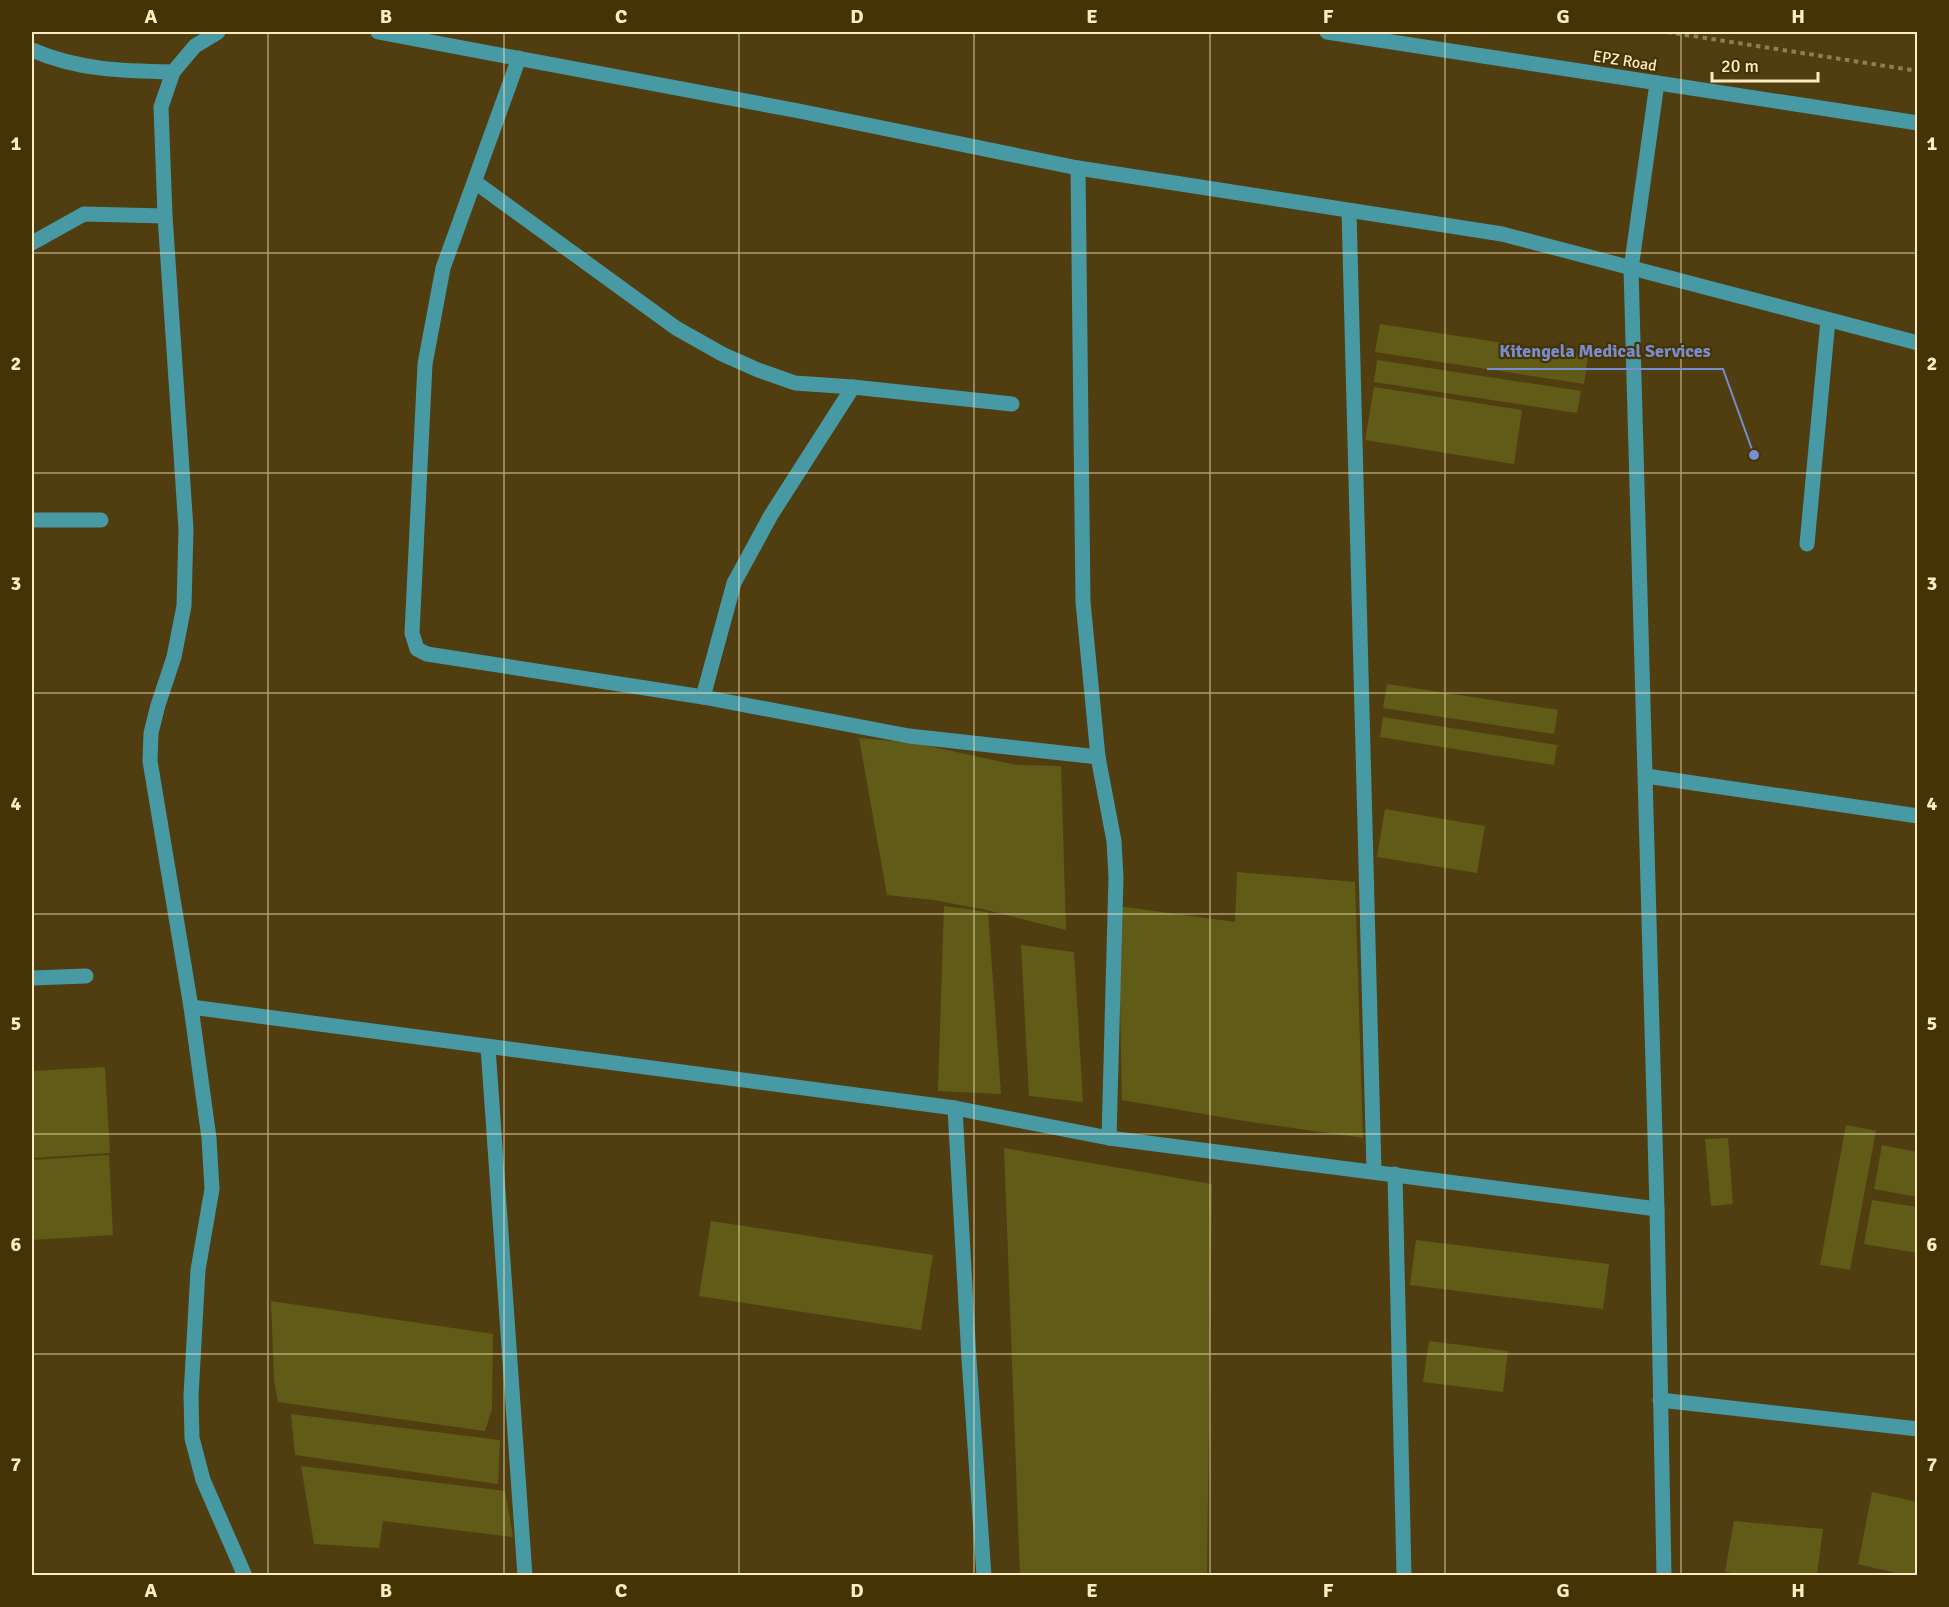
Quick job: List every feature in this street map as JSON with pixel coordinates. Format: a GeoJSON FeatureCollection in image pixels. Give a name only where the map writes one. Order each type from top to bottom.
{"type":"FeatureCollection","features":[{"type":"Feature","properties":{"kind":"street"},"geometry":{"type":"LineString","coordinates":[[218,32],[195,46],[173,72],[161,107],[165,216],[186,528],[184,606],[174,657],[151,733],[150,761],[191,1007],[209,1138],[212,1189],[198,1270],[190,1396],[192,1438],[203,1480],[245,1575]]}},
{"type":"Feature","properties":{"kind":"street"},"geometry":{"type":"LineString","coordinates":[[378,32],[798,111],[1078,168],[1502,234],[1917,343]]}},
{"type":"Feature","properties":{"kind":"street","name":"EPZ Road"},"geometry":{"type":"LineString","coordinates":[[1328,32],[1917,123]]}},
{"type":"Feature","properties":{"kind":"street"},"geometry":{"type":"LineString","coordinates":[[32,50],[56,60],[115,70],[173,72]]}},
{"type":"Feature","properties":{"kind":"street"},"geometry":{"type":"LineString","coordinates":[[519,58],[443,268],[425,364],[412,633],[417,649],[427,654],[703,697],[909,736],[1098,757]]}},
{"type":"Feature","properties":{"kind":"street"},"geometry":{"type":"LineString","coordinates":[[1657,83],[1631,269],[1657,1209],[1664,1575]]}},
{"type":"Feature","properties":{"kind":"street"},"geometry":{"type":"LineString","coordinates":[[1078,168],[1083,602],[1098,757],[1114,841],[1116,877],[1109,1138]]}},
{"type":"Feature","properties":{"kind":"street"},"geometry":{"type":"LineString","coordinates":[[475,182],[676,328],[722,354],[758,370],[795,383],[1012,404]]}},
{"type":"Feature","properties":{"kind":"street"},"geometry":{"type":"LineString","coordinates":[[1349,211],[1374,1172]]}},
{"type":"Feature","properties":{"kind":"street"},"geometry":{"type":"LineString","coordinates":[[32,243],[84,214],[165,216]]}},
{"type":"Feature","properties":{"kind":"street"},"geometry":{"type":"LineString","coordinates":[[1807,543],[1828,320]]}},
{"type":"Feature","properties":{"kind":"street"},"geometry":{"type":"LineString","coordinates":[[703,697],[734,583],[771,515],[853,387]]}},
{"type":"Feature","properties":{"kind":"street"},"geometry":{"type":"LineString","coordinates":[[32,520],[101,520]]}},
{"type":"Feature","properties":{"kind":"street"},"geometry":{"type":"LineString","coordinates":[[1646,776],[1917,816]]}},
{"type":"Feature","properties":{"kind":"street"},"geometry":{"type":"LineString","coordinates":[[32,978],[86,976]]}},
{"type":"Feature","properties":{"kind":"street"},"geometry":{"type":"LineString","coordinates":[[191,1007],[955,1108],[1109,1138],[1657,1209]]}},
{"type":"Feature","properties":{"kind":"street"},"geometry":{"type":"LineString","coordinates":[[488,1047],[525,1575]]}},
{"type":"Feature","properties":{"kind":"street"},"geometry":{"type":"LineString","coordinates":[[955,1108],[984,1575]]}},
{"type":"Feature","properties":{"kind":"street"},"geometry":{"type":"LineString","coordinates":[[1395,1174],[1404,1575]]}},
{"type":"Feature","properties":{"kind":"street"},"geometry":{"type":"LineString","coordinates":[[1660,1400],[1917,1429]]}},
{"type":"Feature","properties":{"kind":"path"},"geometry":{"type":"LineString","coordinates":[[1667,32],[1917,71]]}},
{"type":"Feature","properties":{"kind":"building"},"geometry":{"type":"Polygon","coordinates":[[[1380,324],[1588,356],[1584,384],[1375,352],[1380,324]]]}},
{"type":"Feature","properties":{"kind":"building"},"geometry":{"type":"Polygon","coordinates":[[[1377,360],[1581,391],[1577,413],[1374,382],[1377,360]]]}},
{"type":"Feature","properties":{"kind":"building"},"geometry":{"type":"Polygon","coordinates":[[[1374,387],[1522,410],[1514,464],[1365,440],[1374,387]]]}},
{"type":"Feature","properties":{"kind":"building"},"geometry":{"type":"Polygon","coordinates":[[[1387,684],[1558,710],[1554,734],[1383,708],[1387,684]]]}},
{"type":"Feature","properties":{"kind":"building"},"geometry":{"type":"Polygon","coordinates":[[[1383,717],[1557,745],[1554,765],[1380,737],[1383,717]]]}},
{"type":"Feature","properties":{"kind":"building"},"geometry":{"type":"Polygon","coordinates":[[[859,738],[915,743],[1016,765],[1061,766],[1066,930],[982,909],[934,900],[887,895],[859,738]]]}},
{"type":"Feature","properties":{"kind":"building"},"geometry":{"type":"Polygon","coordinates":[[[1385,809],[1485,826],[1477,873],[1377,857],[1385,809]]]}},
{"type":"Feature","properties":{"kind":"building"},"geometry":{"type":"Polygon","coordinates":[[[1237,872],[1355,882],[1363,1138],[1122,1100],[1118,906],[1235,922],[1237,872]]]}},
{"type":"Feature","properties":{"kind":"building"},"geometry":{"type":"Polygon","coordinates":[[[944,906],[988,912],[1001,1094],[938,1091],[944,906]]]}},
{"type":"Feature","properties":{"kind":"building"},"geometry":{"type":"Polygon","coordinates":[[[1021,945],[1074,952],[1083,1102],[1029,1096],[1021,945]]]}},
{"type":"Feature","properties":{"kind":"building"},"geometry":{"type":"Polygon","coordinates":[[[105,1067],[110,1153],[32,1158],[32,1071],[105,1067]]]}},
{"type":"Feature","properties":{"kind":"building"},"geometry":{"type":"Polygon","coordinates":[[[1846,1125],[1876,1131],[1850,1270],[1820,1265],[1846,1125]]]}},
{"type":"Feature","properties":{"kind":"building"},"geometry":{"type":"Polygon","coordinates":[[[1728,1138],[1733,1204],[1711,1206],[1705,1139],[1728,1138]]]}},
{"type":"Feature","properties":{"kind":"building"},"geometry":{"type":"Polygon","coordinates":[[[1882,1145],[1917,1152],[1917,1197],[1874,1189],[1882,1145]]]}},
{"type":"Feature","properties":{"kind":"building"},"geometry":{"type":"Polygon","coordinates":[[[1004,1148],[1212,1184],[1207,1575],[1020,1575],[1004,1148]]]}},
{"type":"Feature","properties":{"kind":"building"},"geometry":{"type":"Polygon","coordinates":[[[109,1155],[113,1235],[32,1240],[32,1160],[109,1155]]]}},
{"type":"Feature","properties":{"kind":"building"},"geometry":{"type":"Polygon","coordinates":[[[1872,1200],[1917,1207],[1917,1253],[1864,1244],[1872,1200]]]}},
{"type":"Feature","properties":{"kind":"building"},"geometry":{"type":"Polygon","coordinates":[[[711,1221],[933,1255],[921,1330],[699,1296],[711,1221]]]}},
{"type":"Feature","properties":{"kind":"building"},"geometry":{"type":"Polygon","coordinates":[[[1416,1240],[1609,1264],[1603,1309],[1410,1285],[1416,1240]]]}},
{"type":"Feature","properties":{"kind":"building"},"geometry":{"type":"Polygon","coordinates":[[[271,1301],[493,1334],[492,1409],[485,1431],[278,1402],[274,1380],[271,1301]]]}},
{"type":"Feature","properties":{"kind":"building"},"geometry":{"type":"Polygon","coordinates":[[[1429,1341],[1508,1351],[1503,1392],[1423,1382],[1429,1341]]]}},
{"type":"Feature","properties":{"kind":"building"},"geometry":{"type":"Polygon","coordinates":[[[291,1414],[500,1440],[498,1484],[295,1455],[291,1414]]]}},
{"type":"Feature","properties":{"kind":"building"},"geometry":{"type":"Polygon","coordinates":[[[301,1466],[505,1491],[513,1537],[383,1521],[379,1548],[314,1544],[301,1466]]]}},
{"type":"Feature","properties":{"kind":"building"},"geometry":{"type":"Polygon","coordinates":[[[1872,1492],[1917,1502],[1917,1575],[1900,1575],[1858,1564],[1872,1492]]]}},
{"type":"Feature","properties":{"kind":"building"},"geometry":{"type":"Polygon","coordinates":[[[1734,1521],[1823,1529],[1817,1575],[1748,1575],[1725,1572],[1734,1521]]]}},
{"type":"Feature","properties":{"kind":"place","name":"Kitengela Medical Services"},"geometry":{"type":"Point","coordinates":[1754,455]}}]}
